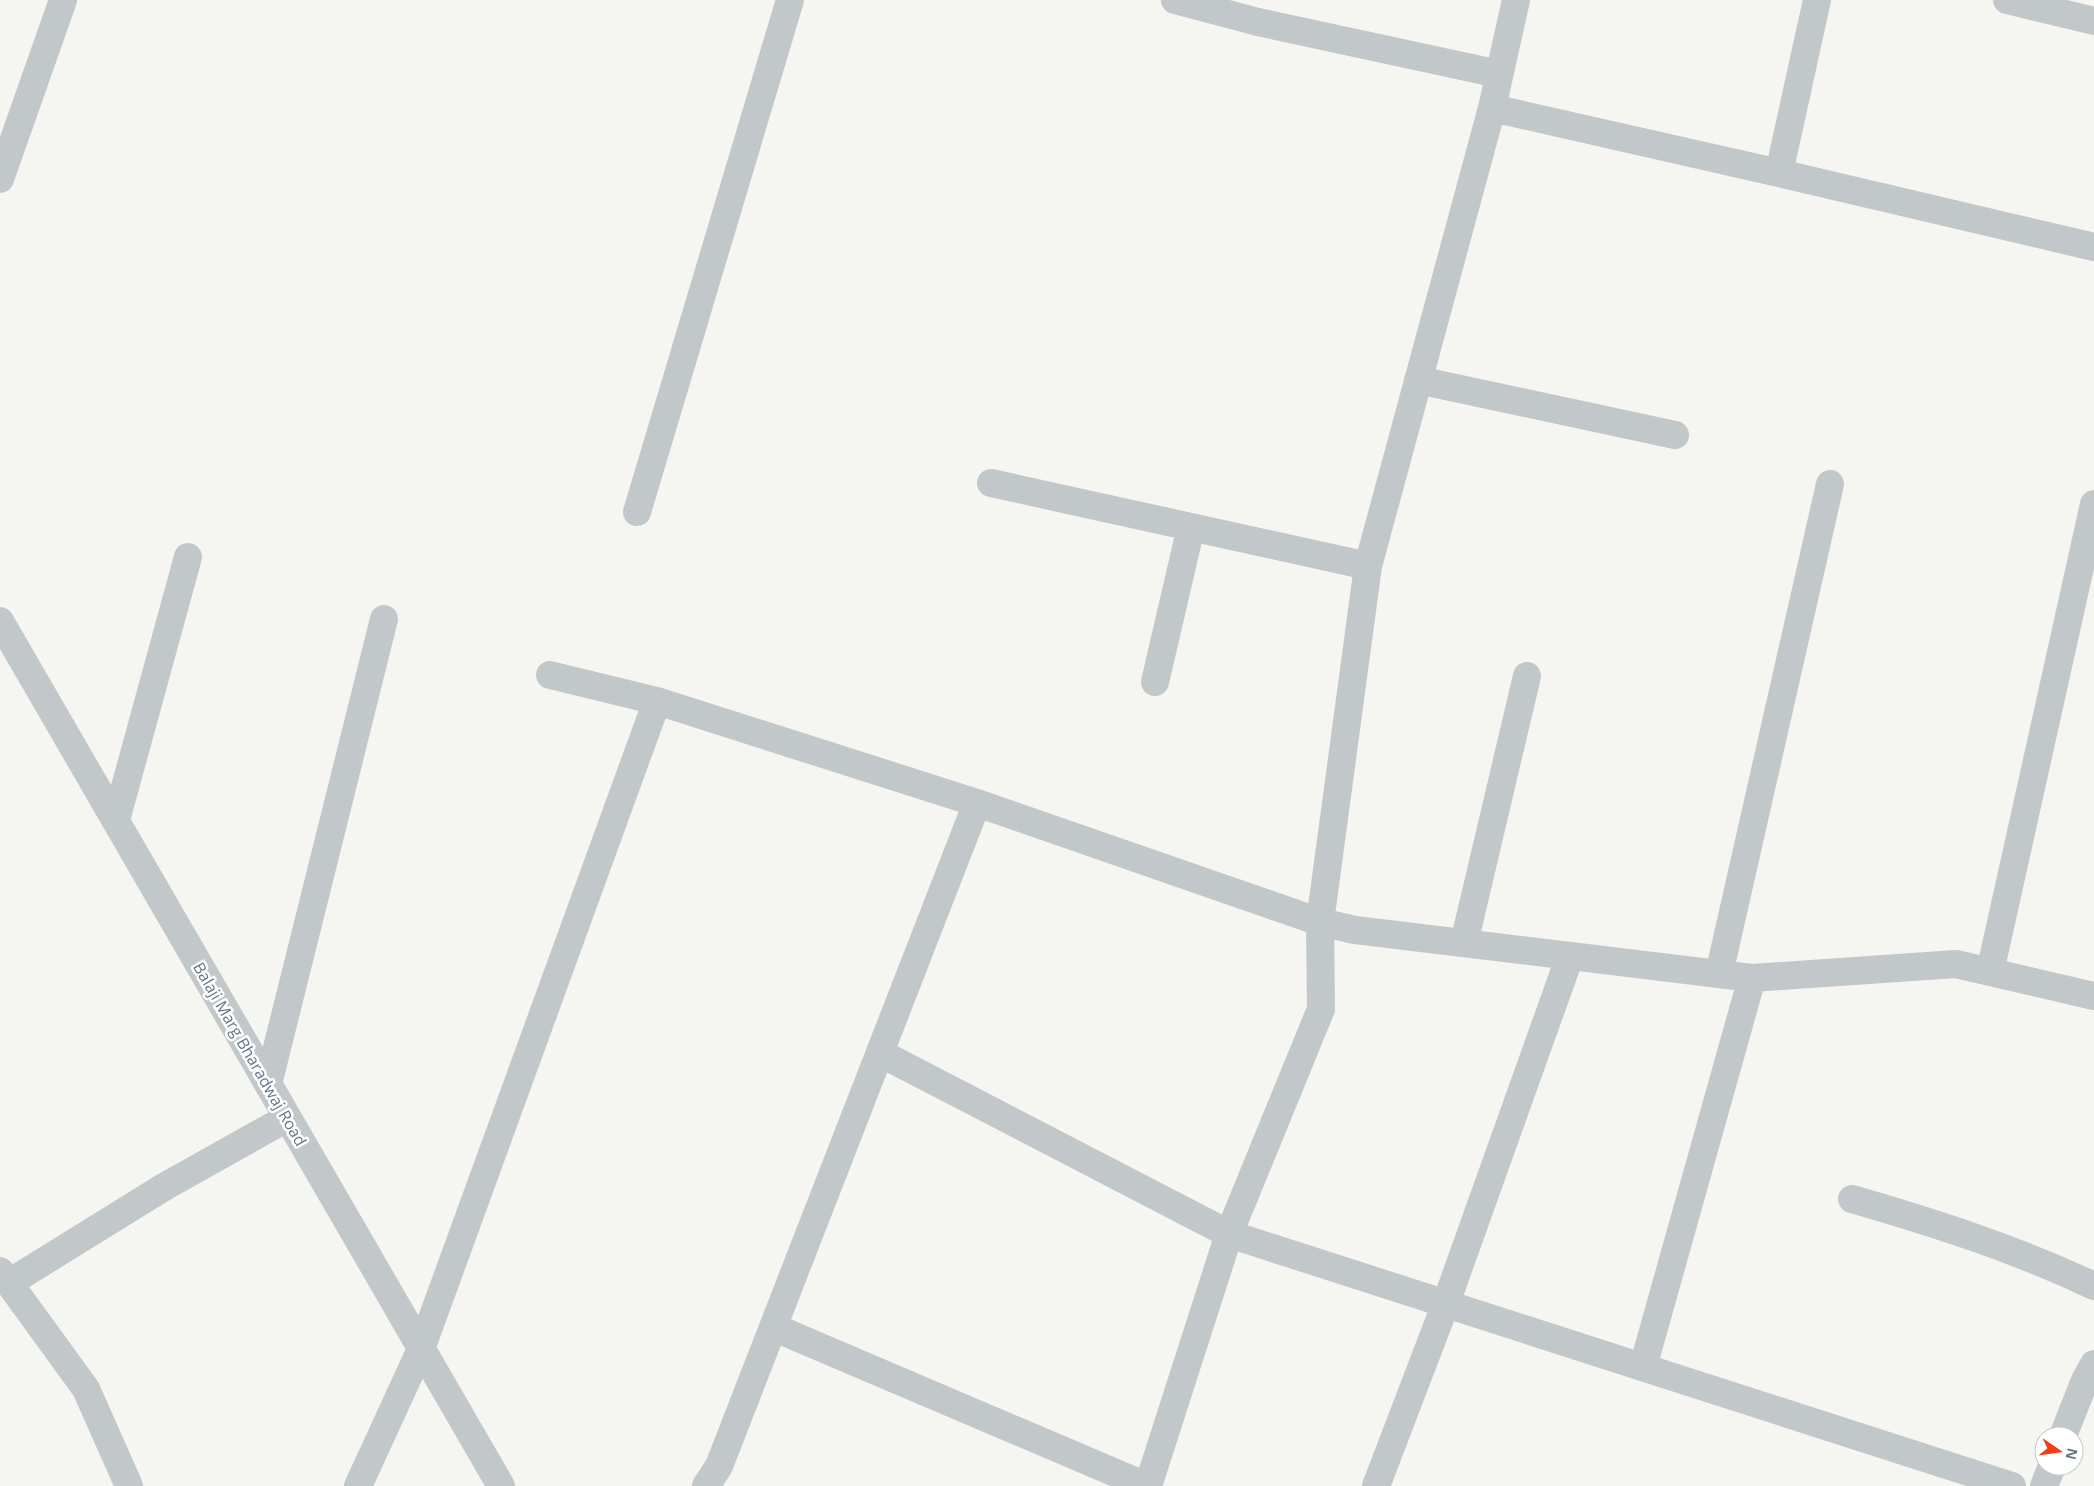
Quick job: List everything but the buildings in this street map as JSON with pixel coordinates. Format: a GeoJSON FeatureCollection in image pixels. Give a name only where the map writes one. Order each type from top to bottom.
{"type":"FeatureCollection","features":[{"type":"Feature","properties":{"kind":"street"},"geometry":{"type":"LineString","coordinates":[[0,179],[9,126],[63,0]]}},
{"type":"Feature","properties":{"kind":"street"},"geometry":{"type":"LineString","coordinates":[[637,512],[790,0]]}},
{"type":"Feature","properties":{"kind":"street"},"geometry":{"type":"LineString","coordinates":[[1175,0],[1258,22],[1499,74]]}},
{"type":"Feature","properties":{"kind":"street"},"geometry":{"type":"LineString","coordinates":[[773,1327],[1147,1486],[1230,1234],[1321,1009],[1320,922],[1368,566],[1492,108],[1516,0]]}},
{"type":"Feature","properties":{"kind":"street"},"geometry":{"type":"LineString","coordinates":[[1779,173],[1817,0]]}},
{"type":"Feature","properties":{"kind":"street"},"geometry":{"type":"LineString","coordinates":[[2007,0],[2094,21]]}},
{"type":"Feature","properties":{"kind":"street"},"geometry":{"type":"LineString","coordinates":[[1492,108],[2094,247]]}},
{"type":"Feature","properties":{"kind":"street"},"geometry":{"type":"LineString","coordinates":[[1418,380],[1675,436]]}},
{"type":"Feature","properties":{"kind":"street"},"geometry":{"type":"LineString","coordinates":[[991,483],[1368,566]]}},
{"type":"Feature","properties":{"kind":"street"},"geometry":{"type":"LineString","coordinates":[[1719,974],[1830,484]]}},
{"type":"Feature","properties":{"kind":"street"},"geometry":{"type":"LineString","coordinates":[[1990,972],[2094,504]]}},
{"type":"Feature","properties":{"kind":"street"},"geometry":{"type":"LineString","coordinates":[[1155,682],[1191,527]]}},
{"type":"Feature","properties":{"kind":"street"},"geometry":{"type":"LineString","coordinates":[[116,820],[188,557]]}},
{"type":"Feature","properties":{"kind":"street"},"geometry":{"type":"LineString","coordinates":[[268,1084],[384,619]]}},
{"type":"Feature","properties":{"kind":"street","name":"Balaji Marg Bharadwaj Road"},"geometry":{"type":"LineString","coordinates":[[0,621],[501,1486]]}},
{"type":"Feature","properties":{"kind":"street"},"geometry":{"type":"LineString","coordinates":[[550,675],[657,702],[977,803],[1320,922],[1355,930],[1752,978],[1956,964],[2094,996]]}},
{"type":"Feature","properties":{"kind":"street"},"geometry":{"type":"LineString","coordinates":[[1464,943],[1527,676]]}},
{"type":"Feature","properties":{"kind":"street"},"geometry":{"type":"LineString","coordinates":[[358,1486],[421,1349],[657,702]]}},
{"type":"Feature","properties":{"kind":"street"},"geometry":{"type":"LineString","coordinates":[[706,1486],[719,1466],[977,803]]}},
{"type":"Feature","properties":{"kind":"street"},"geometry":{"type":"LineString","coordinates":[[1376,1486],[1446,1303],[1570,956]]}},
{"type":"Feature","properties":{"kind":"street"},"geometry":{"type":"LineString","coordinates":[[1643,1367],[1752,978]]}},
{"type":"Feature","properties":{"kind":"street"},"geometry":{"type":"LineString","coordinates":[[880,1053],[1230,1234],[2012,1486]]}},
{"type":"Feature","properties":{"kind":"street"},"geometry":{"type":"LineString","coordinates":[[129,1486],[86,1388],[5,1277],[287,1118]]}},
{"type":"Feature","properties":{"kind":"street"},"geometry":{"type":"LineString","coordinates":[[1852,1198],[1935,1223],[2054,1267],[2094,1286]]}},
{"type":"Feature","properties":{"kind":"street"},"geometry":{"type":"LineString","coordinates":[[2067,1426],[2085,1380],[2094,1364]]}}]}
